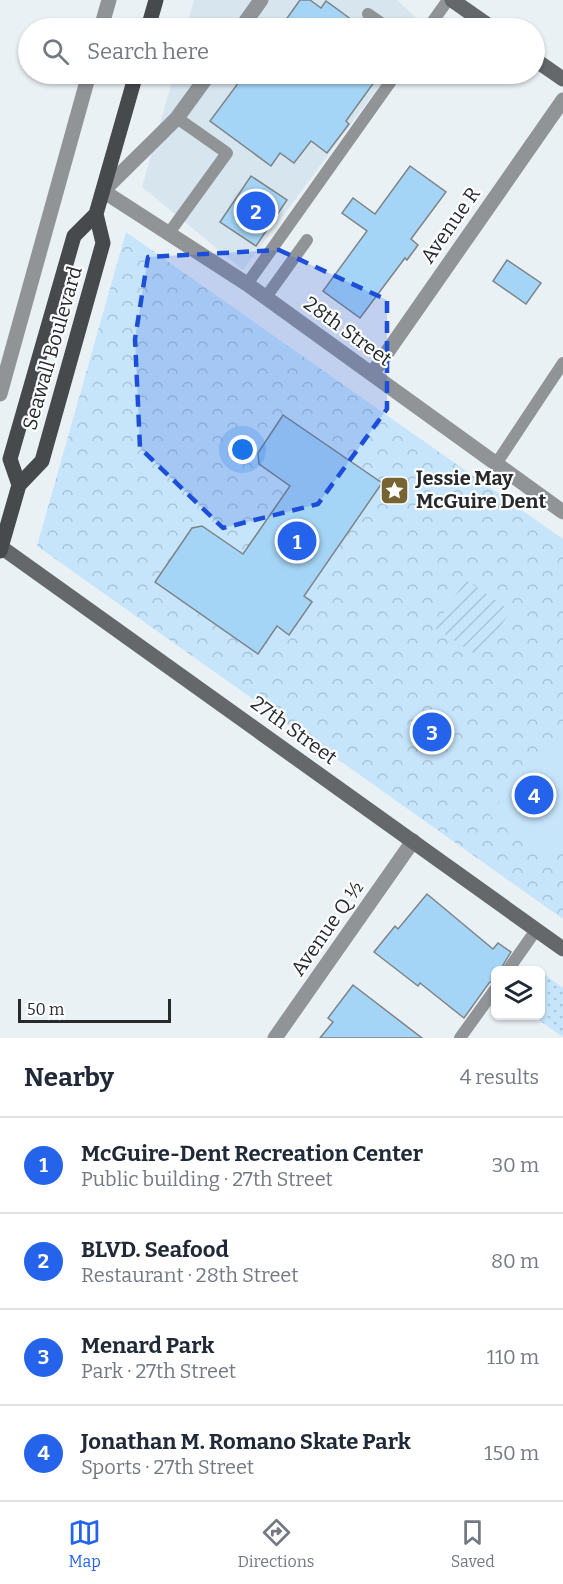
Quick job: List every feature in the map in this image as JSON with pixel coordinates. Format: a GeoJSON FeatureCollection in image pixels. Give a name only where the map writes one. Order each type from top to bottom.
{"type":"FeatureCollection","features":[{"type":"Feature","properties":{"kind":"main road"},"geometry":{"type":"LineString","coordinates":[[151,18],[156,0]]}},
{"type":"Feature","properties":{"kind":"main road","name":"Seawall Boulevard"},"geometry":{"type":"LineString","coordinates":[[19,485],[10,459],[70,247],[74,236],[96,214],[132,84]]}},
{"type":"Feature","properties":{"kind":"main road","name":"Seawall Boulevard"},"geometry":{"type":"LineString","coordinates":[[1,549],[19,485],[42,461],[103,243],[96,214]]}},
{"type":"Feature","properties":{"kind":"street"},"geometry":{"type":"LineString","coordinates":[[104,18],[109,0]]}},
{"type":"Feature","properties":{"kind":"street"},"geometry":{"type":"LineString","coordinates":[[248,18],[261,0]]}},
{"type":"Feature","properties":{"kind":"street"},"geometry":{"type":"LineString","coordinates":[[450,0],[477,18]]}},
{"type":"Feature","properties":{"kind":"street"},"geometry":{"type":"LineString","coordinates":[[545,66],[563,79]]}},
{"type":"Feature","properties":{"kind":"street"},"geometry":{"type":"LineString","coordinates":[[0,394],[86,84]]}},
{"type":"Feature","properties":{"kind":"street"},"geometry":{"type":"LineString","coordinates":[[103,191],[177,118],[202,84]]}},
{"type":"Feature","properties":{"kind":"street","name":"Avenue R"},"geometry":{"type":"LineString","coordinates":[[372,374],[563,100]]}},
{"type":"Feature","properties":{"kind":"street","name":"28th Street"},"geometry":{"type":"LineString","coordinates":[[103,191],[266,297],[563,512]]}},
{"type":"Feature","properties":{"kind":"street","name":"27th Street"},"geometry":{"type":"LineString","coordinates":[[1,549],[563,949]]}},
{"type":"Feature","properties":{"kind":"street","name":"Avenue Q ½"},"geometry":{"type":"LineString","coordinates":[[275,1038],[413,842]]}},
{"type":"Feature","properties":{"kind":"lane"},"geometry":{"type":"LineString","coordinates":[[436,18],[450,0]]}},
{"type":"Feature","properties":{"kind":"lane"},"geometry":{"type":"LineString","coordinates":[[368,14],[374,18]]}},
{"type":"Feature","properties":{"kind":"lane"},"geometry":{"type":"LineString","coordinates":[[247,284],[389,84]]}},
{"type":"Feature","properties":{"kind":"lane"},"geometry":{"type":"LineString","coordinates":[[169,233],[227,153],[177,118]]}},
{"type":"Feature","properties":{"kind":"lane"},"geometry":{"type":"LineString","coordinates":[[266,297],[307,240]]}},
{"type":"Feature","properties":{"kind":"lane"},"geometry":{"type":"LineString","coordinates":[[496,464],[563,363]]}},
{"type":"Feature","properties":{"kind":"lane"},"geometry":{"type":"LineString","coordinates":[[511,966],[536,930]]}},
{"type":"Feature","properties":{"kind":"lane"},"geometry":{"type":"LineString","coordinates":[[460,1038],[491,994]]}},
{"type":"Feature","properties":{"kind":"highlighted area"},"geometry":{"type":"Polygon","coordinates":[[[279,250],[387,300],[387,409],[318,504],[223,528],[140,448],[135,339],[148,257],[279,250]]]}},
{"type":"Feature","properties":{"kind":"shaded area"},"geometry":{"type":"Polygon","coordinates":[[[194,0],[397,0],[416,18],[189,18],[194,0]]]}},
{"type":"Feature","properties":{"kind":"shaded area"},"geometry":{"type":"Polygon","coordinates":[[[171,84],[381,84],[243,270],[142,187],[171,84]]]}},
{"type":"Feature","properties":{"kind":"green space"},"geometry":{"type":"Polygon","coordinates":[[[126,232],[563,539],[563,919],[37,546],[126,232]]]}},
{"type":"Feature","properties":{"kind":"green space"},"geometry":{"type":"Polygon","coordinates":[[[466,580],[511,611],[479,657],[434,627],[466,580]]]}},
{"type":"Feature","properties":{"kind":"green space"},"geometry":{"type":"Polygon","coordinates":[[[563,732],[563,838],[549,858],[490,816],[521,772],[550,749],[563,732]]]}},
{"type":"Feature","properties":{"kind":"green space"},"geometry":{"type":"Polygon","coordinates":[[[545,975],[563,988],[563,1037],[539,1020],[545,1020],[545,975]]]}},
{"type":"Feature","properties":{"kind":"building"},"geometry":{"type":"Polygon","coordinates":[[[300,0],[310,0],[321,8],[326,1],[349,18],[287,18],[300,0]]]}},
{"type":"Feature","properties":{"kind":"building"},"geometry":{"type":"Polygon","coordinates":[[[238,84],[373,84],[346,121],[349,124],[327,153],[311,141],[294,163],[280,153],[271,166],[210,121],[238,84]]]}},
{"type":"Feature","properties":{"kind":"building"},"geometry":{"type":"Polygon","coordinates":[[[410,166],[446,192],[411,239],[418,245],[407,260],[405,258],[360,318],[323,291],[367,231],[342,213],[353,198],[375,214],[410,166]]]}},
{"type":"Feature","properties":{"kind":"building"},"geometry":{"type":"Polygon","coordinates":[[[251,176],[287,200],[256,246],[220,222],[251,176]]]}},
{"type":"Feature","properties":{"kind":"building"},"geometry":{"type":"Polygon","coordinates":[[[507,260],[541,283],[526,304],[493,281],[507,260]]]}},
{"type":"Feature","properties":{"kind":"building"},"geometry":{"type":"Polygon","coordinates":[[[283,415],[382,483],[304,596],[312,602],[289,635],[277,626],[258,654],[155,582],[192,528],[202,526],[243,554],[290,486],[259,464],[258,453],[283,415]]]}},
{"type":"Feature","properties":{"kind":"building"},"geometry":{"type":"Polygon","coordinates":[[[427,894],[493,949],[498,943],[511,952],[502,966],[491,966],[491,982],[464,1018],[420,983],[418,986],[374,952],[395,926],[398,929],[427,894]]]}},
{"type":"Feature","properties":{"kind":"building"},"geometry":{"type":"Polygon","coordinates":[[[353,985],[422,1038],[320,1038],[333,1022],[328,1018],[353,985]]]}},
{"type":"Feature","properties":{"kind":"place","name":"BLVD. Seafood"},"geometry":{"type":"Point","coordinates":[256,211]}},
{"type":"Feature","properties":{"kind":"place","name":"Jessie May McGuire Dent"},"geometry":{"type":"Point","coordinates":[395,490]}},
{"type":"Feature","properties":{"kind":"place","name":"McGuire-Dent Recreation Center"},"geometry":{"type":"Point","coordinates":[297,541]}},
{"type":"Feature","properties":{"kind":"place","name":"Menard Park"},"geometry":{"type":"Point","coordinates":[432,732]}},
{"type":"Feature","properties":{"kind":"place","name":"Jonathan M. Romano Skate Park"},"geometry":{"type":"Point","coordinates":[534,795]}}]}
